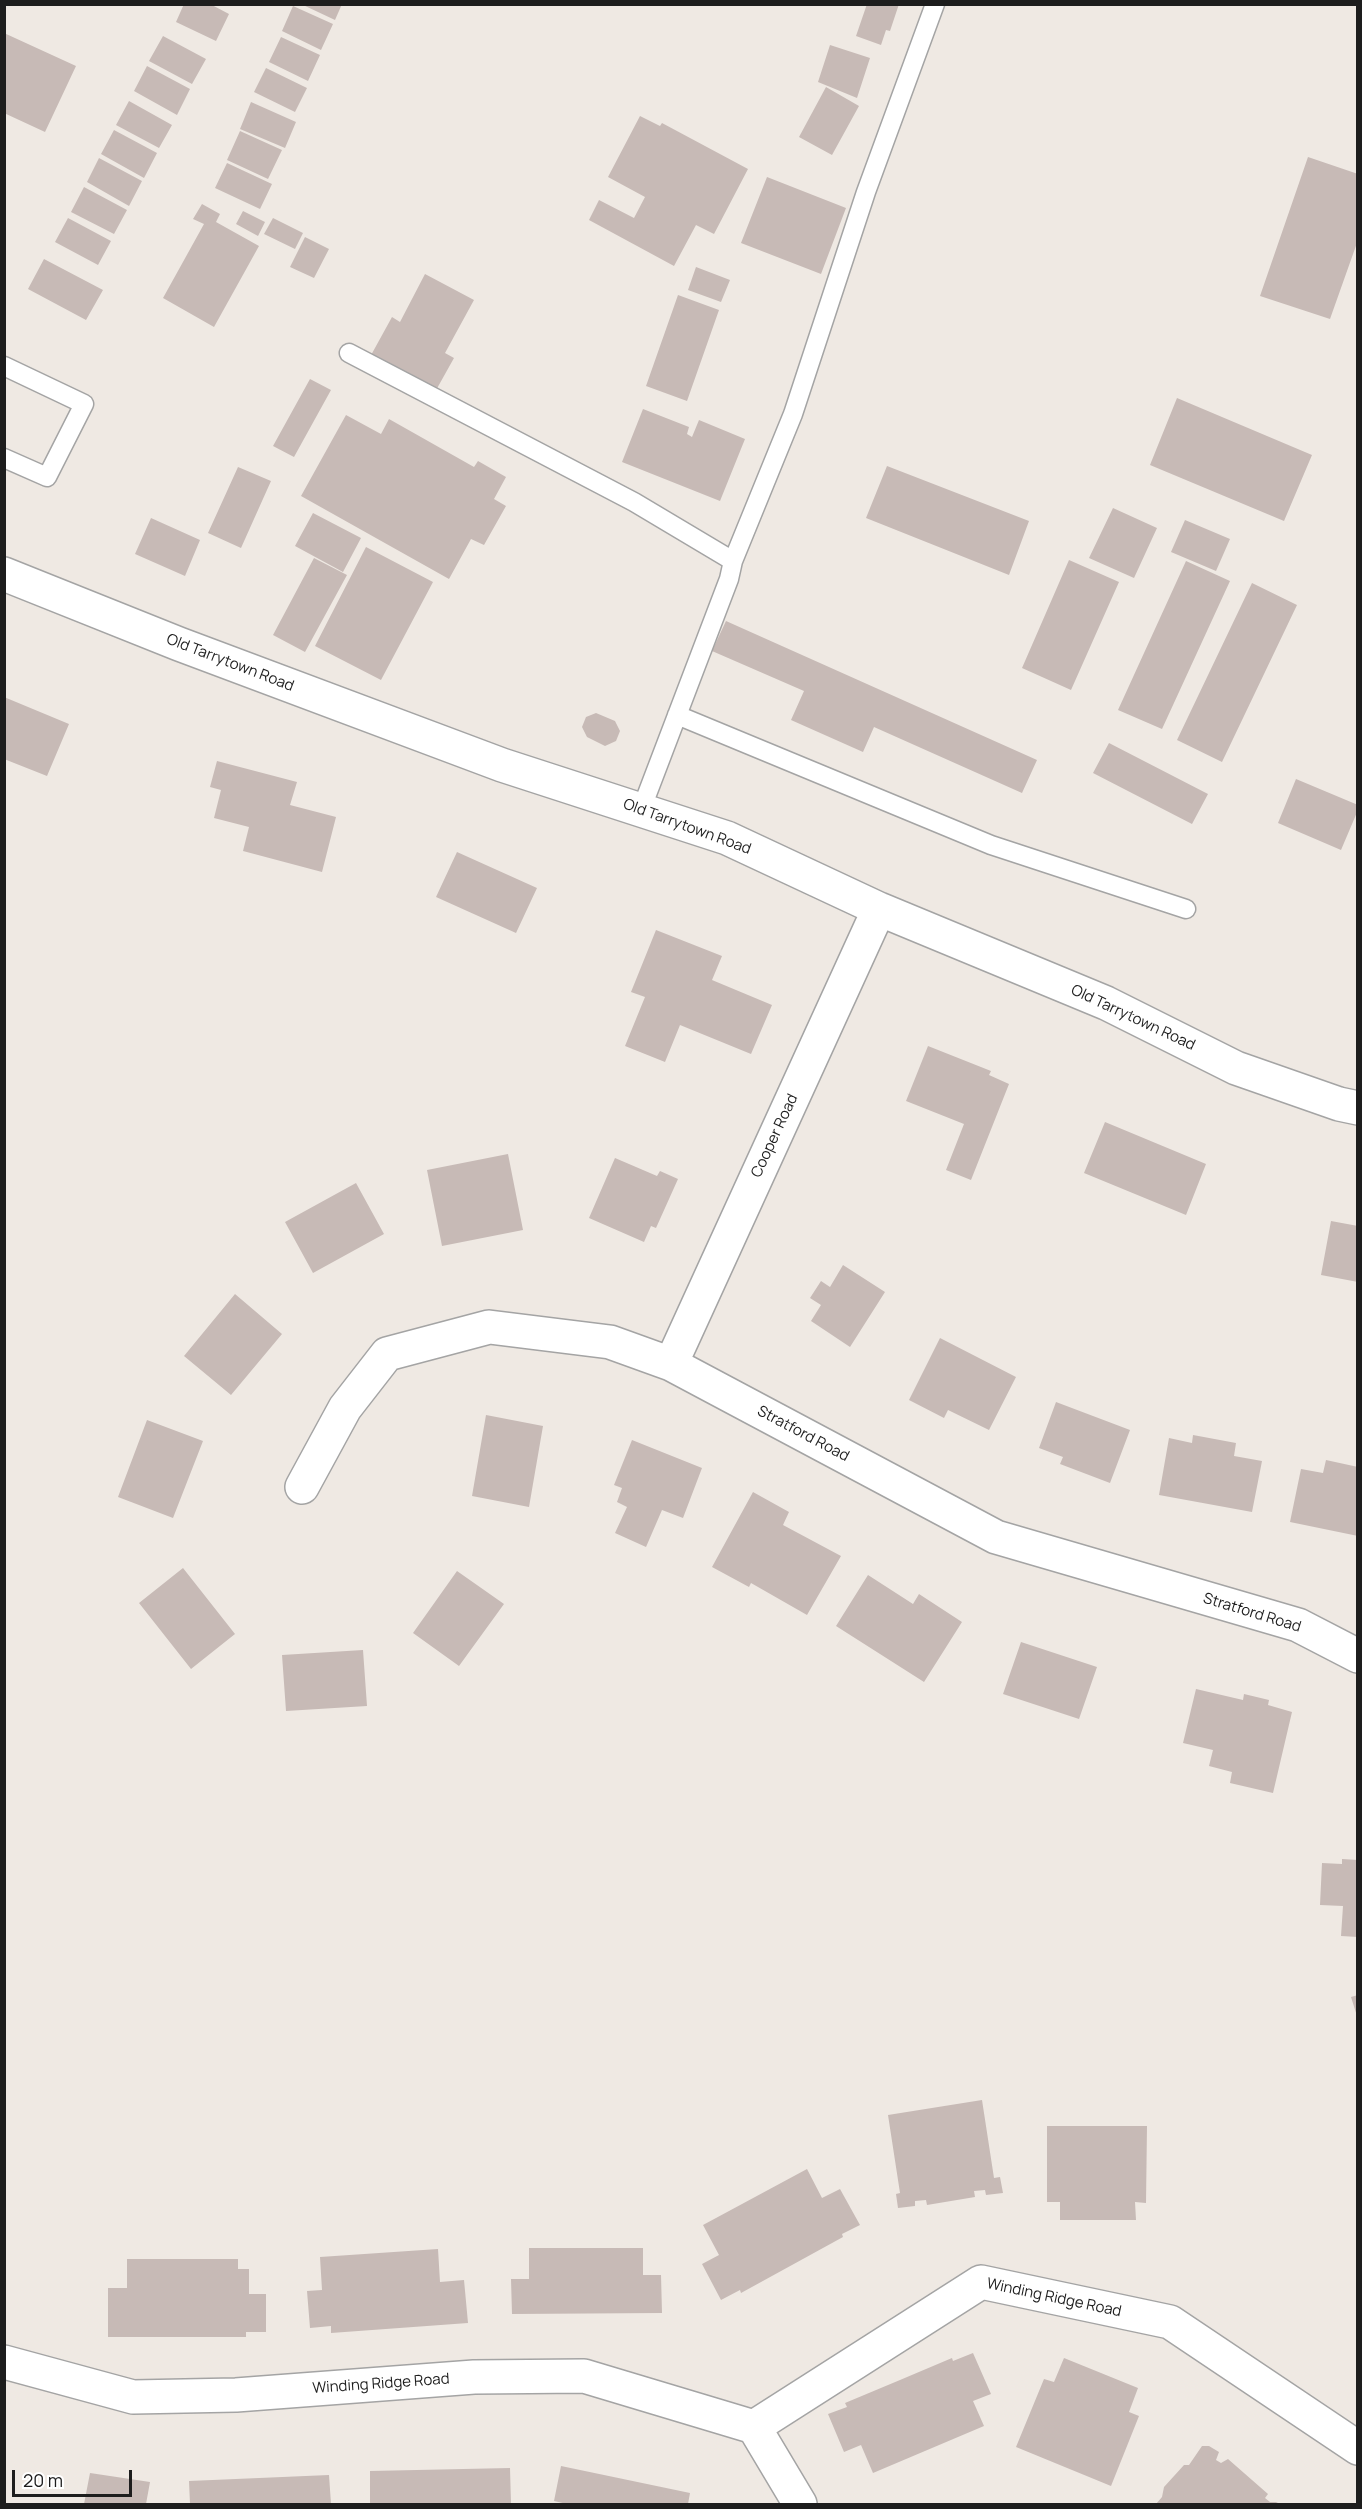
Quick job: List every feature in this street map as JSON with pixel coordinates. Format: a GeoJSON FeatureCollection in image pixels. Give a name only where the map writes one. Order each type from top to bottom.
{"type":"FeatureCollection","features":[{"type":"Feature","properties":{"kind":"street","name":"Old Tarrytown Road"},"geometry":{"type":"LineString","coordinates":[[4,574],[180,644],[502,765],[727,838],[879,909],[1106,1003],[1236,1068],[1339,1104],[1358,1108]]}},
{"type":"Feature","properties":{"kind":"street","name":"Cooper Road"},"geometry":{"type":"LineString","coordinates":[[671,1364],[879,909]]}},
{"type":"Feature","properties":{"kind":"street","name":"Stratford Road"},"geometry":{"type":"LineString","coordinates":[[302,1487],[345,1408],[387,1354],[489,1327],[610,1342],[671,1364],[996,1537],[1298,1625],[1358,1656]]}},
{"type":"Feature","properties":{"kind":"street","name":"Winding Ridge Road"},"geometry":{"type":"LineString","coordinates":[[4,2362],[133,2397],[236,2396],[474,2377],[584,2376],[754,2427],[981,2282],[1170,2322],[1358,2448]]}},
{"type":"Feature","properties":{"kind":"street"},"geometry":{"type":"LineString","coordinates":[[754,2427],[800,2505]]}},
{"type":"Feature","properties":{"kind":"lane"},"geometry":{"type":"LineString","coordinates":[[641,810],[729,579],[733,561],[793,414],[866,192],[935,4]]}},
{"type":"Feature","properties":{"kind":"lane"},"geometry":{"type":"LineString","coordinates":[[349,353],[634,502],[733,561]]}},
{"type":"Feature","properties":{"kind":"lane"},"geometry":{"type":"LineString","coordinates":[[4,366],[84,404],[47,477],[4,458]]}},
{"type":"Feature","properties":{"kind":"lane"},"geometry":{"type":"LineString","coordinates":[[677,715],[991,845],[1186,909]]}},
{"type":"Feature","properties":{"kind":"building"},"geometry":{"type":"Polygon","coordinates":[[[184,4],[210,4],[229,14],[216,41],[176,22],[184,4]]]}},
{"type":"Feature","properties":{"kind":"building"},"geometry":{"type":"Polygon","coordinates":[[[301,4],[342,4],[335,20],[301,4]]]}},
{"type":"Feature","properties":{"kind":"building"},"geometry":{"type":"Polygon","coordinates":[[[867,4],[899,4],[890,31],[886,30],[881,45],[856,36],[867,4]]]}},
{"type":"Feature","properties":{"kind":"building"},"geometry":{"type":"Polygon","coordinates":[[[293,6],[333,24],[321,50],[282,31],[293,6]]]}},
{"type":"Feature","properties":{"kind":"building"},"geometry":{"type":"Polygon","coordinates":[[[4,33],[76,66],[45,132],[4,113],[4,33]]]}},
{"type":"Feature","properties":{"kind":"building"},"geometry":{"type":"Polygon","coordinates":[[[163,36],[206,59],[192,84],[149,61],[163,36]]]}},
{"type":"Feature","properties":{"kind":"building"},"geometry":{"type":"Polygon","coordinates":[[[281,37],[320,55],[308,81],[269,62],[281,37]]]}},
{"type":"Feature","properties":{"kind":"building"},"geometry":{"type":"Polygon","coordinates":[[[830,45],[870,58],[857,98],[818,82],[830,45]]]}},
{"type":"Feature","properties":{"kind":"building"},"geometry":{"type":"Polygon","coordinates":[[[147,66],[190,89],[177,115],[134,91],[147,66]]]}},
{"type":"Feature","properties":{"kind":"building"},"geometry":{"type":"Polygon","coordinates":[[[266,68],[307,88],[295,112],[254,92],[266,68]]]}},
{"type":"Feature","properties":{"kind":"building"},"geometry":{"type":"Polygon","coordinates":[[[826,87],[859,106],[832,155],[799,137],[826,87]]]}},
{"type":"Feature","properties":{"kind":"building"},"geometry":{"type":"Polygon","coordinates":[[[129,101],[172,125],[159,148],[116,125],[129,101]]]}},
{"type":"Feature","properties":{"kind":"building"},"geometry":{"type":"Polygon","coordinates":[[[251,102],[296,122],[285,148],[240,129],[251,102]]]}},
{"type":"Feature","properties":{"kind":"building"},"geometry":{"type":"Polygon","coordinates":[[[640,116],[660,126],[662,123],[748,169],[714,234],[696,225],[674,266],[589,220],[599,200],[634,218],[645,197],[608,177],[640,116]]]}},
{"type":"Feature","properties":{"kind":"building"},"geometry":{"type":"Polygon","coordinates":[[[114,130],[157,153],[144,178],[101,154],[114,130]]]}},
{"type":"Feature","properties":{"kind":"building"},"geometry":{"type":"Polygon","coordinates":[[[240,131],[282,150],[268,179],[227,160],[240,131]]]}},
{"type":"Feature","properties":{"kind":"building"},"geometry":{"type":"Polygon","coordinates":[[[1308,157],[1358,174],[1358,240],[1330,319],[1260,296],[1308,157]]]}},
{"type":"Feature","properties":{"kind":"building"},"geometry":{"type":"Polygon","coordinates":[[[99,158],[142,181],[129,206],[87,182],[99,158]]]}},
{"type":"Feature","properties":{"kind":"building"},"geometry":{"type":"Polygon","coordinates":[[[227,163],[272,184],[260,209],[215,188],[227,163]]]}},
{"type":"Feature","properties":{"kind":"building"},"geometry":{"type":"Polygon","coordinates":[[[767,177],[846,208],[821,274],[741,243],[767,177]]]}},
{"type":"Feature","properties":{"kind":"building"},"geometry":{"type":"Polygon","coordinates":[[[84,187],[127,210],[114,234],[71,212],[84,187]]]}},
{"type":"Feature","properties":{"kind":"building"},"geometry":{"type":"Polygon","coordinates":[[[202,204],[220,214],[216,222],[259,246],[214,327],[163,298],[204,224],[193,219],[202,204]]]}},
{"type":"Feature","properties":{"kind":"building"},"geometry":{"type":"Polygon","coordinates":[[[243,211],[265,222],[258,236],[236,224],[243,211]]]}},
{"type":"Feature","properties":{"kind":"building"},"geometry":{"type":"Polygon","coordinates":[[[68,218],[111,241],[98,265],[55,242],[68,218]]]}},
{"type":"Feature","properties":{"kind":"building"},"geometry":{"type":"Polygon","coordinates":[[[273,218],[303,233],[295,249],[264,234],[273,218]]]}},
{"type":"Feature","properties":{"kind":"building"},"geometry":{"type":"Polygon","coordinates":[[[305,237],[329,249],[314,278],[290,267],[305,237]]]}},
{"type":"Feature","properties":{"kind":"building"},"geometry":{"type":"Polygon","coordinates":[[[44,259],[103,290],[86,320],[28,289],[44,259]]]}},
{"type":"Feature","properties":{"kind":"building"},"geometry":{"type":"Polygon","coordinates":[[[696,267],[730,280],[721,302],[688,290],[696,267]]]}},
{"type":"Feature","properties":{"kind":"building"},"geometry":{"type":"Polygon","coordinates":[[[425,274],[474,300],[445,353],[454,358],[435,392],[370,357],[392,317],[400,322],[425,274]]]}},
{"type":"Feature","properties":{"kind":"building"},"geometry":{"type":"Polygon","coordinates":[[[678,295],[719,310],[687,401],[646,386],[678,295]]]}},
{"type":"Feature","properties":{"kind":"building"},"geometry":{"type":"Polygon","coordinates":[[[310,379],[331,390],[294,457],[273,446],[310,379]]]}},
{"type":"Feature","properties":{"kind":"building"},"geometry":{"type":"Polygon","coordinates":[[[1177,398],[1312,455],[1284,521],[1150,465],[1177,398]]]}},
{"type":"Feature","properties":{"kind":"building"},"geometry":{"type":"Polygon","coordinates":[[[643,409],[689,427],[687,434],[692,437],[699,420],[745,439],[720,501],[622,462],[643,409]]]}},
{"type":"Feature","properties":{"kind":"building"},"geometry":{"type":"Polygon","coordinates":[[[346,415],[381,434],[389,419],[474,467],[478,461],[506,477],[494,499],[506,506],[484,545],[471,539],[449,579],[301,496],[346,415]]]}},
{"type":"Feature","properties":{"kind":"building"},"geometry":{"type":"Polygon","coordinates":[[[887,466],[1029,521],[1009,575],[866,518],[887,466]]]}},
{"type":"Feature","properties":{"kind":"building"},"geometry":{"type":"Polygon","coordinates":[[[238,467],[271,481],[241,548],[208,533],[238,467]]]}},
{"type":"Feature","properties":{"kind":"building"},"geometry":{"type":"Polygon","coordinates":[[[1113,508],[1157,528],[1134,578],[1089,558],[1113,508]]]}},
{"type":"Feature","properties":{"kind":"building"},"geometry":{"type":"Polygon","coordinates":[[[313,513],[361,538],[343,572],[295,546],[313,513]]]}},
{"type":"Feature","properties":{"kind":"building"},"geometry":{"type":"Polygon","coordinates":[[[151,518],[200,540],[185,576],[135,554],[151,518]]]}},
{"type":"Feature","properties":{"kind":"building"},"geometry":{"type":"Polygon","coordinates":[[[1185,520],[1230,539],[1216,571],[1171,552],[1185,520]]]}},
{"type":"Feature","properties":{"kind":"building"},"geometry":{"type":"Polygon","coordinates":[[[366,547],[433,582],[381,680],[315,646],[366,547]]]}},
{"type":"Feature","properties":{"kind":"building"},"geometry":{"type":"Polygon","coordinates":[[[314,558],[347,575],[305,652],[273,635],[314,558]]]}},
{"type":"Feature","properties":{"kind":"building"},"geometry":{"type":"Polygon","coordinates":[[[1069,560],[1119,582],[1071,690],[1022,668],[1069,560]]]}},
{"type":"Feature","properties":{"kind":"building"},"geometry":{"type":"Polygon","coordinates":[[[1186,561],[1230,581],[1162,729],[1118,710],[1186,561]]]}},
{"type":"Feature","properties":{"kind":"building"},"geometry":{"type":"Polygon","coordinates":[[[1252,583],[1297,605],[1222,762],[1177,740],[1252,583]]]}},
{"type":"Feature","properties":{"kind":"building"},"geometry":{"type":"Polygon","coordinates":[[[726,621],[1037,760],[1022,793],[874,727],[863,752],[791,720],[804,691],[712,651],[726,621]]]}},
{"type":"Feature","properties":{"kind":"building"},"geometry":{"type":"Polygon","coordinates":[[[4,697],[69,724],[47,776],[4,759],[4,697]]]}},
{"type":"Feature","properties":{"kind":"building"},"geometry":{"type":"Polygon","coordinates":[[[596,713],[615,721],[620,731],[616,741],[605,746],[587,737],[582,727],[586,717],[596,713]]]}},
{"type":"Feature","properties":{"kind":"building"},"geometry":{"type":"Polygon","coordinates":[[[1109,743],[1208,794],[1192,824],[1093,773],[1109,743]]]}},
{"type":"Feature","properties":{"kind":"building"},"geometry":{"type":"Polygon","coordinates":[[[217,761],[297,782],[290,805],[336,817],[322,872],[243,851],[249,827],[214,818],[221,790],[210,787],[217,761]]]}},
{"type":"Feature","properties":{"kind":"building"},"geometry":{"type":"Polygon","coordinates":[[[1296,779],[1358,805],[1341,850],[1278,823],[1296,779]]]}},
{"type":"Feature","properties":{"kind":"building"},"geometry":{"type":"Polygon","coordinates":[[[457,852],[537,888],[516,933],[436,897],[457,852]]]}},
{"type":"Feature","properties":{"kind":"building"},"geometry":{"type":"Polygon","coordinates":[[[656,930],[722,956],[712,980],[772,1005],[751,1054],[680,1025],[665,1062],[625,1046],[645,997],[631,992],[656,930]]]}},
{"type":"Feature","properties":{"kind":"building"},"geometry":{"type":"Polygon","coordinates":[[[928,1046],[991,1071],[989,1075],[1009,1084],[971,1180],[946,1170],[964,1124],[906,1101],[928,1046]]]}},
{"type":"Feature","properties":{"kind":"building"},"geometry":{"type":"Polygon","coordinates":[[[1105,1122],[1206,1164],[1186,1215],[1084,1173],[1105,1122]]]}},
{"type":"Feature","properties":{"kind":"building"},"geometry":{"type":"Polygon","coordinates":[[[508,1154],[523,1230],[442,1246],[427,1170],[508,1154]]]}},
{"type":"Feature","properties":{"kind":"building"},"geometry":{"type":"Polygon","coordinates":[[[615,1158],[657,1176],[660,1171],[678,1179],[656,1228],[651,1226],[644,1242],[589,1218],[615,1158]]]}},
{"type":"Feature","properties":{"kind":"building"},"geometry":{"type":"Polygon","coordinates":[[[356,1183],[384,1234],[313,1273],[285,1222],[356,1183]]]}},
{"type":"Feature","properties":{"kind":"building"},"geometry":{"type":"Polygon","coordinates":[[[1331,1221],[1358,1226],[1358,1282],[1321,1275],[1331,1221]]]}},
{"type":"Feature","properties":{"kind":"building"},"geometry":{"type":"Polygon","coordinates":[[[843,1265],[885,1292],[850,1347],[811,1321],[821,1305],[810,1298],[821,1281],[830,1287],[843,1265]]]}},
{"type":"Feature","properties":{"kind":"building"},"geometry":{"type":"Polygon","coordinates":[[[235,1294],[282,1334],[231,1395],[184,1356],[235,1294]]]}},
{"type":"Feature","properties":{"kind":"building"},"geometry":{"type":"Polygon","coordinates":[[[940,1338],[1016,1377],[989,1430],[948,1410],[944,1418],[909,1400],[940,1338]]]}},
{"type":"Feature","properties":{"kind":"building"},"geometry":{"type":"Polygon","coordinates":[[[1056,1402],[1130,1430],[1110,1483],[1060,1464],[1063,1457],[1039,1448],[1056,1402]]]}},
{"type":"Feature","properties":{"kind":"building"},"geometry":{"type":"Polygon","coordinates":[[[486,1415],[543,1426],[529,1507],[472,1496],[486,1415]]]}},
{"type":"Feature","properties":{"kind":"building"},"geometry":{"type":"Polygon","coordinates":[[[147,1420],[203,1441],[173,1518],[118,1497],[147,1420]]]}},
{"type":"Feature","properties":{"kind":"building"},"geometry":{"type":"Polygon","coordinates":[[[1193,1435],[1236,1443],[1234,1456],[1262,1461],[1252,1512],[1159,1495],[1169,1438],[1192,1443],[1193,1435]]]}},
{"type":"Feature","properties":{"kind":"building"},"geometry":{"type":"Polygon","coordinates":[[[632,1440],[702,1468],[683,1518],[662,1510],[646,1547],[615,1533],[627,1507],[617,1502],[622,1488],[614,1485],[632,1440]]]}},
{"type":"Feature","properties":{"kind":"building"},"geometry":{"type":"Polygon","coordinates":[[[1326,1460],[1358,1467],[1358,1536],[1290,1522],[1301,1469],[1323,1473],[1326,1460]]]}},
{"type":"Feature","properties":{"kind":"building"},"geometry":{"type":"Polygon","coordinates":[[[753,1492],[789,1512],[783,1525],[841,1556],[807,1615],[751,1583],[749,1587],[712,1567],[753,1492]]]}},
{"type":"Feature","properties":{"kind":"building"},"geometry":{"type":"Polygon","coordinates":[[[183,1568],[235,1634],[191,1669],[139,1603],[183,1568]]]}},
{"type":"Feature","properties":{"kind":"building"},"geometry":{"type":"Polygon","coordinates":[[[457,1571],[504,1604],[459,1666],[413,1633],[457,1571]]]}},
{"type":"Feature","properties":{"kind":"building"},"geometry":{"type":"Polygon","coordinates":[[[868,1575],[913,1604],[919,1594],[962,1622],[924,1682],[836,1626],[868,1575]]]}},
{"type":"Feature","properties":{"kind":"building"},"geometry":{"type":"Polygon","coordinates":[[[1021,1642],[1097,1667],[1079,1719],[1003,1694],[1021,1642]]]}},
{"type":"Feature","properties":{"kind":"building"},"geometry":{"type":"Polygon","coordinates":[[[363,1650],[367,1706],[286,1711],[282,1655],[363,1650]]]}},
{"type":"Feature","properties":{"kind":"building"},"geometry":{"type":"Polygon","coordinates":[[[1196,1689],[1243,1700],[1244,1694],[1269,1700],[1268,1705],[1292,1712],[1273,1793],[1230,1783],[1232,1772],[1209,1766],[1213,1750],[1183,1743],[1196,1689]]]}},
{"type":"Feature","properties":{"kind":"building"},"geometry":{"type":"Polygon","coordinates":[[[1342,1859],[1358,1860],[1358,1937],[1341,1936],[1343,1906],[1320,1905],[1322,1863],[1342,1864],[1342,1859]]]}},
{"type":"Feature","properties":{"kind":"building"},"geometry":{"type":"Polygon","coordinates":[[[1358,1995],[1358,2016],[1357,2016],[1351,1997],[1358,1995]]]}},
{"type":"Feature","properties":{"kind":"building"},"geometry":{"type":"Polygon","coordinates":[[[982,2100],[994,2178],[1000,2177],[1003,2193],[986,2195],[985,2190],[974,2191],[975,2197],[927,2205],[926,2200],[915,2201],[915,2206],[898,2208],[896,2194],[900,2193],[888,2115],[982,2100]]]}},
{"type":"Feature","properties":{"kind":"building"},"geometry":{"type":"Polygon","coordinates":[[[1047,2126],[1147,2126],[1146,2203],[1135,2202],[1136,2220],[1060,2220],[1060,2202],[1047,2202],[1047,2126]]]}},
{"type":"Feature","properties":{"kind":"building"},"geometry":{"type":"Polygon","coordinates":[[[807,2169],[822,2198],[840,2189],[860,2225],[842,2234],[843,2237],[741,2293],[740,2290],[721,2300],[702,2264],[719,2255],[703,2225],[807,2169]]]}},
{"type":"Feature","properties":{"kind":"building"},"geometry":{"type":"Polygon","coordinates":[[[529,2248],[643,2248],[643,2275],[661,2275],[662,2313],[512,2314],[511,2279],[529,2279],[529,2248]]]}},
{"type":"Feature","properties":{"kind":"building"},"geometry":{"type":"Polygon","coordinates":[[[438,2249],[440,2282],[464,2280],[468,2323],[331,2333],[331,2326],[310,2328],[307,2291],[322,2290],[320,2257],[438,2249]]]}},
{"type":"Feature","properties":{"kind":"building"},"geometry":{"type":"Polygon","coordinates":[[[127,2259],[238,2259],[238,2269],[249,2269],[249,2294],[266,2294],[266,2332],[246,2332],[246,2337],[108,2337],[108,2288],[127,2288],[127,2259]]]}},
{"type":"Feature","properties":{"kind":"building"},"geometry":{"type":"Polygon","coordinates":[[[973,2353],[991,2394],[973,2401],[984,2426],[873,2473],[861,2445],[844,2452],[828,2414],[847,2407],[845,2403],[952,2358],[953,2361],[973,2353]]]}},
{"type":"Feature","properties":{"kind":"building"},"geometry":{"type":"Polygon","coordinates":[[[1064,2358],[1138,2388],[1129,2412],[1139,2416],[1111,2486],[1016,2447],[1044,2379],[1054,2382],[1064,2358]]]}},
{"type":"Feature","properties":{"kind":"building"},"geometry":{"type":"Polygon","coordinates":[[[1202,2446],[1209,2446],[1219,2452],[1216,2460],[1221,2463],[1228,2459],[1268,2494],[1265,2498],[1270,2502],[1280,2504],[1156,2504],[1162,2497],[1164,2487],[1184,2465],[1189,2465],[1202,2446]]]}},
{"type":"Feature","properties":{"kind":"building"},"geometry":{"type":"Polygon","coordinates":[[[561,2466],[690,2493],[688,2504],[567,2504],[554,2501],[561,2466]]]}},
{"type":"Feature","properties":{"kind":"building"},"geometry":{"type":"Polygon","coordinates":[[[510,2468],[511,2504],[370,2504],[370,2471],[510,2468]]]}},
{"type":"Feature","properties":{"kind":"building"},"geometry":{"type":"Polygon","coordinates":[[[90,2473],[150,2482],[146,2504],[84,2504],[90,2473]]]}},
{"type":"Feature","properties":{"kind":"building"},"geometry":{"type":"Polygon","coordinates":[[[329,2475],[331,2504],[190,2504],[189,2481],[329,2475]]]}}]}
